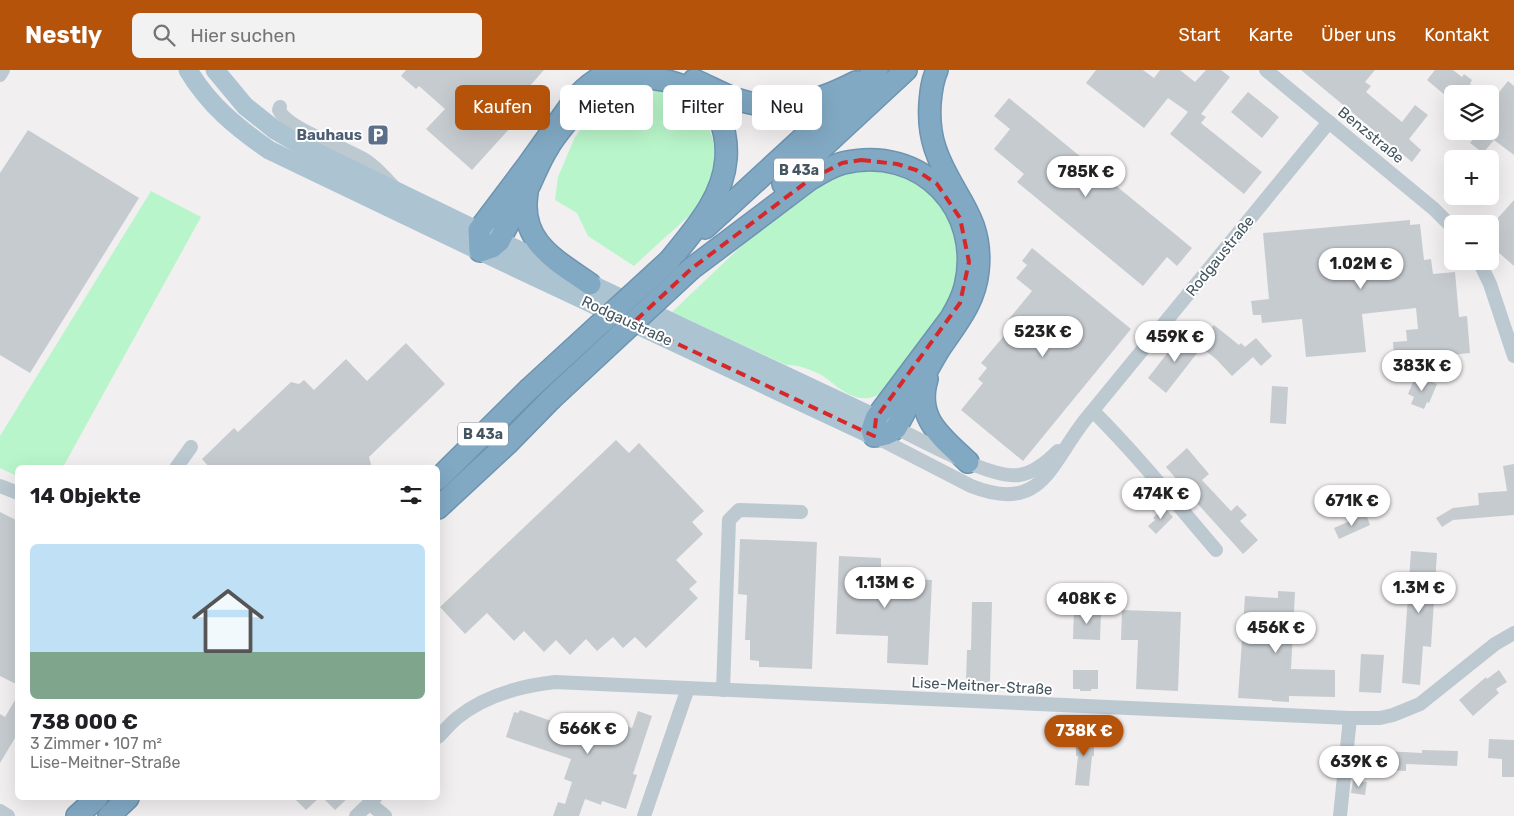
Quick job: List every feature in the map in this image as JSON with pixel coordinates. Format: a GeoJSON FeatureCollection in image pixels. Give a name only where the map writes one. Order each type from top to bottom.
{"type":"FeatureCollection","features":[{"type":"Feature","properties":{"kind":"highway"},"geometry":{"type":"LineString","coordinates":[[616,70],[599,77],[583,90],[479,230],[480,251],[499,241],[549,146],[583,99],[606,79],[640,71],[662,74],[685,83],[702,96],[710,103],[719,117],[725,137],[726,158],[723,179],[706,214],[670,260]]}},
{"type":"Feature","properties":{"kind":"highway"},"geometry":{"type":"LineString","coordinates":[[669,70],[735,99],[777,106],[809,102],[846,87],[876,71]]}},
{"type":"Feature","properties":{"kind":"highway","name":"B 43a"},"geometry":{"type":"LineString","coordinates":[[440,506],[507,444],[550,400],[906,70]]}},
{"type":"Feature","properties":{"kind":"highway"},"geometry":{"type":"LineString","coordinates":[[691,269],[809,180],[842,163],[862,160],[897,164],[916,170],[937,184],[956,208],[965,234],[969,262],[965,287],[960,303],[951,318],[875,427],[884,436],[896,428],[940,349],[970,302],[975,286],[979,260],[976,231],[969,214],[939,160],[932,137],[929,117],[931,92],[937,70]]}},
{"type":"Feature","properties":{"kind":"highway","name":"B 43a"},"geometry":{"type":"LineString","coordinates":[[440,477],[528,390],[876,71]]}},
{"type":"Feature","properties":{"kind":"highway"},"geometry":{"type":"LineString","coordinates":[[528,187],[526,202],[527,221],[530,231],[537,242],[553,258],[590,284]]}},
{"type":"Feature","properties":{"kind":"highway"},"geometry":{"type":"LineString","coordinates":[[931,365],[924,387],[923,406],[927,416],[940,435],[968,462]]}},
{"type":"Feature","properties":{"kind":"highway"},"geometry":{"type":"LineString","coordinates":[[77,816],[95,800]]}},
{"type":"Feature","properties":{"kind":"highway"},"geometry":{"type":"LineString","coordinates":[[109,816],[126,800]]}},
{"type":"Feature","properties":{"kind":"main road","name":"Rodgaustraße"},"geometry":{"type":"LineString","coordinates":[[188,70],[208,98],[225,116],[247,135],[269,150],[480,251],[875,427]]}},
{"type":"Feature","properties":{"kind":"main road","name":"Rodgaustraße"},"geometry":{"type":"LineString","coordinates":[[215,70],[245,106],[275,130],[301,146],[590,284],[875,427]]}},
{"type":"Feature","properties":{"kind":"street"},"geometry":{"type":"LineString","coordinates":[[0,75],[3,70]]}},
{"type":"Feature","properties":{"kind":"street","name":"Benzstraße"},"geometry":{"type":"LineString","coordinates":[[1266,70],[1434,208],[1444,219]]}},
{"type":"Feature","properties":{"kind":"street"},"geometry":{"type":"LineString","coordinates":[[280,107],[280,113],[284,117],[305,131],[366,161],[398,192]]}},
{"type":"Feature","properties":{"kind":"street","name":"Rodgaustraße"},"geometry":{"type":"LineString","coordinates":[[896,428],[968,462],[1003,475],[1025,474],[1035,470],[1072,436],[1329,122]]}},
{"type":"Feature","properties":{"kind":"street"},"geometry":{"type":"LineString","coordinates":[[1483,270],[1490,284],[1514,356]]}},
{"type":"Feature","properties":{"kind":"street"},"geometry":{"type":"LineString","coordinates":[[1093,411],[1147,468],[1216,550]]}},
{"type":"Feature","properties":{"kind":"street","name":"Rodgaustraße"},"geometry":{"type":"LineString","coordinates":[[875,427],[972,486],[1004,495],[1020,494],[1028,491],[1044,479],[1072,436]]}},
{"type":"Feature","properties":{"kind":"street"},"geometry":{"type":"LineString","coordinates":[[178,465],[191,447]]}},
{"type":"Feature","properties":{"kind":"street"},"geometry":{"type":"LineString","coordinates":[[0,486],[15,492]]}},
{"type":"Feature","properties":{"kind":"street"},"geometry":{"type":"LineString","coordinates":[[723,690],[729,520],[739,510],[801,512]]}},
{"type":"Feature","properties":{"kind":"street","name":"Lise-Meitner-Straße"},"geometry":{"type":"LineString","coordinates":[[440,735],[457,718],[476,706],[507,692],[534,684],[555,682],[1380,718],[1420,704],[1495,644],[1514,633]]}},
{"type":"Feature","properties":{"kind":"street"},"geometry":{"type":"LineString","coordinates":[[644,816],[688,688]]}},
{"type":"Feature","properties":{"kind":"street"},"geometry":{"type":"LineString","coordinates":[[1340,816],[1350,718]]}},
{"type":"Feature","properties":{"kind":"street"},"geometry":{"type":"LineString","coordinates":[[356,816],[372,800],[385,816]]}},
{"type":"Feature","properties":{"kind":"street"},"geometry":{"type":"LineString","coordinates":[[0,811],[8,816]]}},
{"type":"Feature","properties":{"kind":"highlighted area"},"geometry":{"type":"Polygon","coordinates":[[[861,160],[897,164],[916,170],[937,184],[960,218],[969,262],[960,303],[876,418],[874,436],[633,323],[691,269],[809,180],[842,163],[861,160]]]}},
{"type":"Feature","properties":{"kind":"green space"},"geometry":{"type":"Polygon","coordinates":[[[653,87],[663,89],[663,130],[709,130],[715,161],[712,183],[699,206],[692,214],[634,266],[588,236],[577,213],[555,200],[558,177],[574,139],[580,130],[653,130],[653,87]]]}},
{"type":"Feature","properties":{"kind":"green space"},"geometry":{"type":"Polygon","coordinates":[[[863,163],[923,180],[962,233],[956,302],[883,392],[866,398],[858,398],[815,372],[800,366],[786,365],[672,312],[810,181],[863,163]]]}},
{"type":"Feature","properties":{"kind":"green space"},"geometry":{"type":"Polygon","coordinates":[[[151,191],[201,217],[64,465],[15,465],[15,475],[0,468],[0,436],[151,191]]]}},
{"type":"Feature","properties":{"kind":"building"},"geometry":{"type":"Polygon","coordinates":[[[406,70],[544,70],[531,85],[455,85],[455,130],[508,130],[472,170],[426,129],[445,109],[419,86],[416,89],[401,76],[406,70]]]}},
{"type":"Feature","properties":{"kind":"building"},"geometry":{"type":"Polygon","coordinates":[[[1096,70],[1143,70],[1154,78],[1160,70],[1180,70],[1195,82],[1206,70],[1221,70],[1230,77],[1201,114],[1206,117],[1201,123],[1262,172],[1244,194],[1170,134],[1188,112],[1168,98],[1144,128],[1086,83],[1096,70]]]}},
{"type":"Feature","properties":{"kind":"building"},"geometry":{"type":"Polygon","coordinates":[[[1301,70],[1375,70],[1365,82],[1371,86],[1366,92],[1402,122],[1415,105],[1428,115],[1409,139],[1421,150],[1412,162],[1301,70]]]}},
{"type":"Feature","properties":{"kind":"building"},"geometry":{"type":"Polygon","coordinates":[[[1435,70],[1453,70],[1462,77],[1464,74],[1472,80],[1471,85],[1444,85],[1444,94],[1427,80],[1435,70]]]}},
{"type":"Feature","properties":{"kind":"building"},"geometry":{"type":"Polygon","coordinates":[[[1508,81],[1514,86],[1514,155],[1494,140],[1499,140],[1499,92],[1508,81]]]}},
{"type":"Feature","properties":{"kind":"building"},"geometry":{"type":"Polygon","coordinates":[[[1248,92],[1279,117],[1262,138],[1231,112],[1248,92]]]}},
{"type":"Feature","properties":{"kind":"building"},"geometry":{"type":"Polygon","coordinates":[[[1009,98],[1192,248],[1177,266],[1167,257],[1143,286],[1017,182],[1024,174],[994,149],[1010,129],[994,116],[1009,98]]]}},
{"type":"Feature","properties":{"kind":"building"},"geometry":{"type":"Polygon","coordinates":[[[28,130],[139,198],[30,373],[0,355],[0,173],[28,130]]]}},
{"type":"Feature","properties":{"kind":"building"},"geometry":{"type":"Polygon","coordinates":[[[1472,140],[1494,140],[1486,150],[1479,150],[1470,143],[1472,140]]]}},
{"type":"Feature","properties":{"kind":"building"},"geometry":{"type":"Polygon","coordinates":[[[1514,200],[1514,266],[1499,253],[1499,217],[1514,200]]]}},
{"type":"Feature","properties":{"kind":"building"},"geometry":{"type":"Polygon","coordinates":[[[1410,220],[1410,225],[1420,224],[1424,260],[1431,259],[1433,274],[1455,272],[1459,317],[1467,316],[1470,353],[1421,358],[1422,372],[1395,375],[1393,342],[1407,341],[1406,330],[1418,329],[1416,308],[1362,314],[1366,352],[1306,357],[1302,319],[1262,323],[1261,315],[1253,315],[1251,301],[1269,299],[1263,233],[1410,220]]]}},
{"type":"Feature","properties":{"kind":"building"},"geometry":{"type":"Polygon","coordinates":[[[1032,248],[1131,329],[1023,461],[961,410],[983,383],[978,379],[987,368],[981,363],[1014,324],[1009,319],[1032,291],[1016,278],[1027,265],[1022,261],[1032,248]]]}},
{"type":"Feature","properties":{"kind":"building"},"geometry":{"type":"Polygon","coordinates":[[[1214,325],[1239,345],[1241,343],[1245,347],[1256,338],[1272,356],[1261,366],[1253,357],[1232,376],[1216,359],[1198,345],[1214,325]]]}},
{"type":"Feature","properties":{"kind":"building"},"geometry":{"type":"Polygon","coordinates":[[[1183,333],[1201,348],[1166,393],[1148,378],[1183,333]]]}},
{"type":"Feature","properties":{"kind":"building"},"geometry":{"type":"Polygon","coordinates":[[[406,343],[445,384],[369,457],[371,465],[207,465],[202,459],[234,428],[238,432],[291,382],[299,384],[304,380],[314,390],[346,359],[367,381],[406,343]]]}},
{"type":"Feature","properties":{"kind":"building"},"geometry":{"type":"Polygon","coordinates":[[[1416,375],[1437,384],[1429,403],[1427,402],[1424,409],[1411,404],[1414,397],[1408,394],[1416,375]]]}},
{"type":"Feature","properties":{"kind":"building"},"geometry":{"type":"Polygon","coordinates":[[[1272,386],[1288,387],[1286,424],[1270,423],[1272,386]]]}},
{"type":"Feature","properties":{"kind":"building"},"geometry":{"type":"Polygon","coordinates":[[[616,440],[629,453],[639,443],[704,511],[692,522],[703,534],[676,560],[697,582],[689,589],[698,598],[646,648],[635,637],[623,648],[613,637],[597,651],[586,639],[570,655],[556,640],[544,652],[524,631],[514,641],[487,613],[465,634],[440,607],[616,440]]]}},
{"type":"Feature","properties":{"kind":"building"},"geometry":{"type":"Polygon","coordinates":[[[1187,448],[1209,474],[1202,480],[1231,511],[1237,505],[1247,515],[1240,521],[1258,540],[1243,554],[1166,467],[1187,448]]]}},
{"type":"Feature","properties":{"kind":"building"},"geometry":{"type":"Polygon","coordinates":[[[1514,464],[1514,515],[1453,520],[1442,527],[1436,518],[1453,508],[1479,505],[1478,493],[1507,491],[1503,466],[1514,464]]]}},
{"type":"Feature","properties":{"kind":"building"},"geometry":{"type":"Polygon","coordinates":[[[1164,507],[1173,517],[1156,534],[1148,526],[1164,507]]]}},
{"type":"Feature","properties":{"kind":"building"},"geometry":{"type":"Polygon","coordinates":[[[0,512],[15,520],[15,684],[0,676],[0,512]]]}},
{"type":"Feature","properties":{"kind":"building"},"geometry":{"type":"Polygon","coordinates":[[[1366,514],[1370,525],[1339,539],[1334,528],[1366,514]]]}},
{"type":"Feature","properties":{"kind":"building"},"geometry":{"type":"Polygon","coordinates":[[[740,539],[817,542],[812,669],[759,667],[759,661],[750,660],[750,640],[745,640],[747,595],[738,594],[740,539]]]}},
{"type":"Feature","properties":{"kind":"building"},"geometry":{"type":"Polygon","coordinates":[[[1411,551],[1437,553],[1431,647],[1423,646],[1420,685],[1402,683],[1411,551]]]}},
{"type":"Feature","properties":{"kind":"building"},"geometry":{"type":"Polygon","coordinates":[[[839,556],[881,558],[881,577],[932,580],[928,665],[887,663],[888,636],[836,634],[839,556]]]}},
{"type":"Feature","properties":{"kind":"building"},"geometry":{"type":"Polygon","coordinates":[[[1278,591],[1295,592],[1291,669],[1335,670],[1335,697],[1289,696],[1289,702],[1238,698],[1245,596],[1278,598],[1278,591]]]}},
{"type":"Feature","properties":{"kind":"building"},"geometry":{"type":"Polygon","coordinates":[[[972,602],[992,602],[990,683],[966,682],[967,650],[971,650],[972,602]]]}},
{"type":"Feature","properties":{"kind":"building"},"geometry":{"type":"Polygon","coordinates":[[[1074,609],[1101,610],[1100,640],[1073,639],[1074,609]]]}},
{"type":"Feature","properties":{"kind":"building"},"geometry":{"type":"Polygon","coordinates":[[[1122,610],[1181,612],[1178,691],[1136,689],[1138,640],[1121,640],[1122,610]]]}},
{"type":"Feature","properties":{"kind":"building"},"geometry":{"type":"Polygon","coordinates":[[[1361,654],[1384,655],[1381,693],[1359,692],[1361,654]]]}},
{"type":"Feature","properties":{"kind":"building"},"geometry":{"type":"Polygon","coordinates":[[[1073,670],[1098,670],[1098,689],[1080,691],[1080,689],[1073,689],[1073,670]]]}},
{"type":"Feature","properties":{"kind":"building"},"geometry":{"type":"Polygon","coordinates":[[[1499,670],[1507,682],[1496,689],[1499,693],[1473,716],[1459,700],[1486,677],[1487,679],[1499,670]]]}},
{"type":"Feature","properties":{"kind":"building"},"geometry":{"type":"Polygon","coordinates":[[[15,700],[15,738],[0,763],[0,714],[5,717],[15,700]]]}},
{"type":"Feature","properties":{"kind":"building"},"geometry":{"type":"Polygon","coordinates":[[[520,710],[557,723],[559,716],[583,724],[586,713],[632,728],[638,711],[652,716],[633,774],[637,775],[626,809],[602,801],[601,805],[585,799],[579,816],[553,816],[558,802],[565,804],[572,782],[564,779],[571,759],[506,737],[514,712],[518,713],[520,710]]]}},
{"type":"Feature","properties":{"kind":"building"},"geometry":{"type":"Polygon","coordinates":[[[1076,732],[1094,732],[1094,756],[1092,756],[1089,786],[1075,785],[1078,756],[1076,756],[1076,732]]]}},
{"type":"Feature","properties":{"kind":"building"},"geometry":{"type":"Polygon","coordinates":[[[1489,739],[1514,740],[1514,777],[1502,777],[1502,759],[1488,758],[1489,739]]]}},
{"type":"Feature","properties":{"kind":"building"},"geometry":{"type":"Polygon","coordinates":[[[1366,750],[1422,753],[1422,750],[1458,751],[1457,766],[1406,764],[1406,771],[1365,769],[1366,750]]]}},
{"type":"Feature","properties":{"kind":"building"},"geometry":{"type":"Polygon","coordinates":[[[1353,780],[1367,782],[1365,795],[1351,793],[1353,780]]]}},
{"type":"Feature","properties":{"kind":"building"},"geometry":{"type":"Polygon","coordinates":[[[296,800],[317,800],[306,810],[296,800]]]}},
{"type":"Feature","properties":{"kind":"building"},"geometry":{"type":"Polygon","coordinates":[[[325,800],[346,800],[335,810],[325,800]]]}},
{"type":"Feature","properties":{"kind":"place","name":"Bauhaus"},"geometry":{"type":"Point","coordinates":[378,135]}}]}
